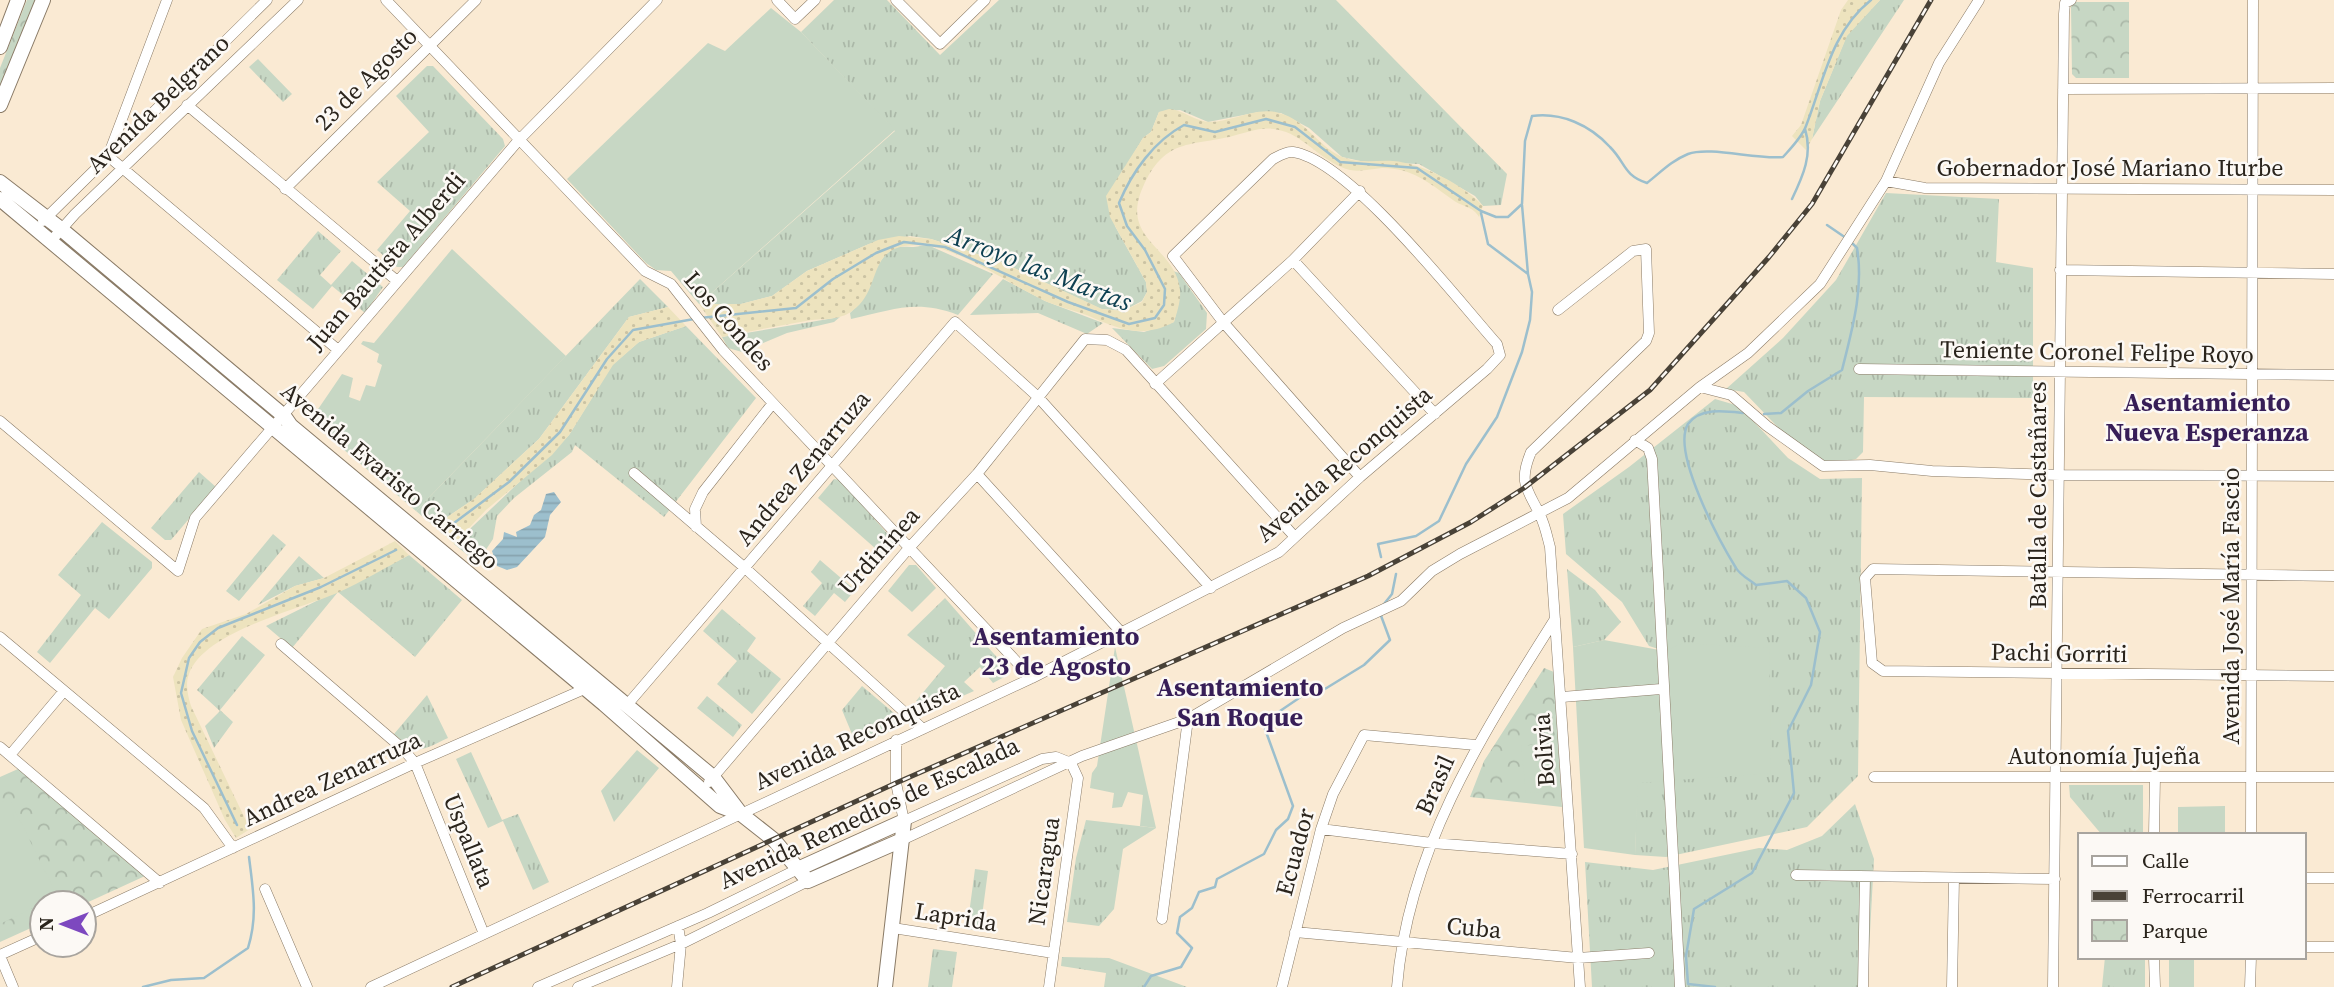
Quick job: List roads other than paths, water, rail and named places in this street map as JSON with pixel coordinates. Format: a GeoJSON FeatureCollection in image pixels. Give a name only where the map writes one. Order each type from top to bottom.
{"type":"FeatureCollection","features":[{"type":"Feature","properties":{"kind":"street"},"geometry":{"type":"LineString","coordinates":[[0,47],[18,0]]}},
{"type":"Feature","properties":{"kind":"street"},"geometry":{"type":"LineString","coordinates":[[0,105],[43,0]]}},
{"type":"Feature","properties":{"kind":"street"},"geometry":{"type":"LineString","coordinates":[[167,0],[108,156],[337,349]]}},
{"type":"Feature","properties":{"kind":"street","name":"Avenida Belgrano"},"geometry":{"type":"LineString","coordinates":[[41,223],[267,0]]}},
{"type":"Feature","properties":{"kind":"street","name":"Avenida Belgrano"},"geometry":{"type":"LineString","coordinates":[[51,242],[187,105],[298,0]]}},
{"type":"Feature","properties":{"kind":"street","name":"Los Condes"},"geometry":{"type":"LineString","coordinates":[[386,0],[645,271],[671,284],[723,350],[1032,678]]}},
{"type":"Feature","properties":{"kind":"street","name":"23 de Agosto"},"geometry":{"type":"LineString","coordinates":[[285,189],[477,0]]}},
{"type":"Feature","properties":{"kind":"street","name":"Juan Bautista Alberdi"},"geometry":{"type":"LineString","coordinates":[[0,421],[178,571],[195,518],[274,429],[337,349],[518,141],[657,0]]}},
{"type":"Feature","properties":{"kind":"street"},"geometry":{"type":"LineString","coordinates":[[777,0],[795,19],[816,0]]}},
{"type":"Feature","properties":{"kind":"street"},"geometry":{"type":"LineString","coordinates":[[896,0],[940,44],[985,0]]}},
{"type":"Feature","properties":{"kind":"street"},"geometry":{"type":"LineString","coordinates":[[1071,763],[1122,740],[1188,719],[1343,628],[1401,601],[1432,571],[1568,498],[1700,387],[1748,353],[1820,284],[1886,181],[1939,63],[1979,0]]}},
{"type":"Feature","properties":{"kind":"street","name":"Avenida José María Fascio"},"geometry":{"type":"LineString","coordinates":[[2251,833],[2253,0]]}},
{"type":"Feature","properties":{"kind":"street","name":"Batalla de Castañares"},"geometry":{"type":"LineString","coordinates":[[2053,987],[2060,574],[2061,189],[2068,1]]}},
{"type":"Feature","properties":{"kind":"street"},"geometry":{"type":"LineString","coordinates":[[2063,89],[2334,88]]}},
{"type":"Feature","properties":{"kind":"street"},"geometry":{"type":"LineString","coordinates":[[187,105],[396,281]]}},
{"type":"Feature","properties":{"kind":"street"},"geometry":{"type":"LineString","coordinates":[[1294,536],[1155,384],[1223,321],[1293,260],[1360,191],[1321,165],[1294,152],[1273,159],[1172,256],[1223,321],[1360,477]]}},
{"type":"Feature","properties":{"kind":"street","name":"Gobernador José Mariano Iturbe"},"geometry":{"type":"LineString","coordinates":[[1886,181],[1924,188],[2334,190]]}},
{"type":"Feature","properties":{"kind":"street","name":"Avenida Evaristo Carriego"},"geometry":{"type":"LineString","coordinates":[[0,182],[41,223],[51,242],[274,429],[591,685],[627,705],[713,777],[741,814],[774,840],[800,868],[808,881]]}},
{"type":"Feature","properties":{"kind":"street","name":"Avenida Reconquista"},"geometry":{"type":"LineString","coordinates":[[371,987],[922,727],[1032,678],[1120,631],[1167,612],[1279,552],[1500,355],[1496,344],[1360,191]]}},
{"type":"Feature","properties":{"kind":"street","name":"Avenida Evaristo Carriego"},"geometry":{"type":"LineString","coordinates":[[0,199],[41,223],[61,229],[284,416],[301,435],[591,685],[720,806],[741,814]]}},
{"type":"Feature","properties":{"kind":"street","name":"Bolivia"},"geometry":{"type":"LineString","coordinates":[[1558,310],[1633,251],[1646,249],[1649,333],[1646,341],[1531,452],[1526,463],[1524,488],[1539,513],[1550,547],[1580,987]]}},
{"type":"Feature","properties":{"kind":"street"},"geometry":{"type":"LineString","coordinates":[[1293,260],[1434,414]]}},
{"type":"Feature","properties":{"kind":"street"},"geometry":{"type":"LineString","coordinates":[[2060,270],[2254,275],[2334,274]]}},
{"type":"Feature","properties":{"kind":"street","name":"Andrea Zenarruza"},"geometry":{"type":"LineString","coordinates":[[627,705],[955,321],[1038,397]]}},
{"type":"Feature","properties":{"kind":"street","name":"Urdininea"},"geometry":{"type":"LineString","coordinates":[[702,790],[909,548],[977,474],[1085,339],[1107,340],[1126,350],[1155,384]]}},
{"type":"Feature","properties":{"kind":"street","name":"Teniente Coronel Felipe Royo"},"geometry":{"type":"LineString","coordinates":[[1859,369],[2252,377],[2334,375]]}},
{"type":"Feature","properties":{"kind":"street"},"geometry":{"type":"LineString","coordinates":[[1700,387],[1731,396],[1823,466],[1870,465],[1933,471],[2060,475],[2334,476]]}},
{"type":"Feature","properties":{"kind":"street"},"geometry":{"type":"LineString","coordinates":[[1038,397],[1211,588]]}},
{"type":"Feature","properties":{"kind":"street"},"geometry":{"type":"LineString","coordinates":[[696,527],[695,509],[703,492],[773,403]]}},
{"type":"Feature","properties":{"kind":"street"},"geometry":{"type":"LineString","coordinates":[[1635,440],[1648,448],[1652,459],[1680,987]]}},
{"type":"Feature","properties":{"kind":"street"},"geometry":{"type":"LineString","coordinates":[[634,473],[745,568],[826,644],[922,727]]}},
{"type":"Feature","properties":{"kind":"street"},"geometry":{"type":"LineString","coordinates":[[977,474],[1120,631]]}},
{"type":"Feature","properties":{"kind":"street","name":"Pachi Gorriti"},"geometry":{"type":"LineString","coordinates":[[2060,574],[1872,569],[1865,578],[1872,663],[1877,669],[2057,675],[2334,676]]}},
{"type":"Feature","properties":{"kind":"street"},"geometry":{"type":"LineString","coordinates":[[2060,574],[2334,576]]}},
{"type":"Feature","properties":{"kind":"street","name":"Brasil"},"geometry":{"type":"LineString","coordinates":[[1397,987],[1401,943],[1432,843],[1476,745],[1555,618]]}},
{"type":"Feature","properties":{"kind":"street"},"geometry":{"type":"LineString","coordinates":[[0,637],[204,808],[233,848]]}},
{"type":"Feature","properties":{"kind":"street"},"geometry":{"type":"LineString","coordinates":[[281,645],[403,749],[415,763]]}},
{"type":"Feature","properties":{"kind":"street","name":"Andrea Zenarruza"},"geometry":{"type":"LineString","coordinates":[[98,911],[415,763],[591,685]]}},
{"type":"Feature","properties":{"kind":"street"},"geometry":{"type":"LineString","coordinates":[[1562,697],[1661,689]]}},
{"type":"Feature","properties":{"kind":"street"},"geometry":{"type":"LineString","coordinates":[[10,755],[64,691]]}},
{"type":"Feature","properties":{"kind":"street"},"geometry":{"type":"LineString","coordinates":[[1162,919],[1188,719]]}},
{"type":"Feature","properties":{"kind":"street","name":"Ecuador"},"geometry":{"type":"LineString","coordinates":[[1282,987],[1321,829],[1333,794],[1364,735],[1476,745]]}},
{"type":"Feature","properties":{"kind":"street"},"geometry":{"type":"LineString","coordinates":[[885,987],[894,928],[904,821],[896,783],[896,740]]}},
{"type":"Feature","properties":{"kind":"street"},"geometry":{"type":"LineString","coordinates":[[0,747],[160,883]]}},
{"type":"Feature","properties":{"kind":"street","name":"Avenida Remedios de Escalada"},"geometry":{"type":"LineString","coordinates":[[538,987],[678,926],[1042,759],[1056,757],[1071,763]]}},
{"type":"Feature","properties":{"kind":"street","name":"Uspallata"},"geometry":{"type":"LineString","coordinates":[[415,763],[484,934]]}},
{"type":"Feature","properties":{"kind":"street","name":"Avenida Remedios de Escalada"},"geometry":{"type":"LineString","coordinates":[[578,987],[681,944],[808,881],[1071,763]]}},
{"type":"Feature","properties":{"kind":"street","name":"Nicaragua"},"geometry":{"type":"LineString","coordinates":[[1049,987],[1078,779],[1071,763]]}},
{"type":"Feature","properties":{"kind":"street"},"geometry":{"type":"LineString","coordinates":[[2154,833],[2155,776]]}},
{"type":"Feature","properties":{"kind":"street","name":"Autonomía Jujeña"},"geometry":{"type":"LineString","coordinates":[[1874,777],[2334,777]]}},
{"type":"Feature","properties":{"kind":"street"},"geometry":{"type":"LineString","coordinates":[[1321,829],[1432,843],[1572,854]]}},
{"type":"Feature","properties":{"kind":"street"},"geometry":{"type":"LineString","coordinates":[[1796,876],[2055,879]]}},
{"type":"Feature","properties":{"kind":"street"},"geometry":{"type":"LineString","coordinates":[[1863,987],[1865,877]]}},
{"type":"Feature","properties":{"kind":"street"},"geometry":{"type":"LineString","coordinates":[[1952,987],[1954,878]]}},
{"type":"Feature","properties":{"kind":"street"},"geometry":{"type":"LineString","coordinates":[[2306,878],[2334,878]]}},
{"type":"Feature","properties":{"kind":"street"},"geometry":{"type":"LineString","coordinates":[[265,889],[307,987]]}},
{"type":"Feature","properties":{"kind":"street"},"geometry":{"type":"LineString","coordinates":[[677,987],[681,944],[678,926]]}},
{"type":"Feature","properties":{"kind":"street","name":"Laprida"},"geometry":{"type":"LineString","coordinates":[[894,928],[1053,953]]}},
{"type":"Feature","properties":{"kind":"street","name":"Cuba"},"geometry":{"type":"LineString","coordinates":[[1295,932],[1578,958],[1649,953]]}},
{"type":"Feature","properties":{"kind":"street"},"geometry":{"type":"LineString","coordinates":[[13,987],[0,955],[28,942]]}},
{"type":"Feature","properties":{"kind":"street"},"geometry":{"type":"LineString","coordinates":[[2306,947],[2334,947]]}},
{"type":"Feature","properties":{"kind":"street"},"geometry":{"type":"LineString","coordinates":[[2154,959],[2155,987]]}},
{"type":"Feature","properties":{"kind":"street"},"geometry":{"type":"LineString","coordinates":[[2250,987],[2251,959]]}},
{"type":"Feature","properties":{"kind":"water"},"geometry":{"type":"Polygon","coordinates":[[[554,492],[561,502],[550,515],[545,537],[517,567],[507,570],[497,566],[492,551],[503,539],[504,532],[517,537],[516,532],[530,525],[534,515],[541,510],[546,494],[554,492]]]}},
{"type":"Feature","properties":{"kind":"waterway","name":"Arroyo las Martas"},"geometry":{"type":"LineString","coordinates":[[700,318],[796,308],[833,279],[876,253],[904,242],[945,247],[1068,302],[1129,324],[1155,318],[1164,305],[1165,289],[1145,250],[1127,226],[1119,203],[1145,158],[1163,140],[1184,125],[1215,132],[1266,119],[1295,127],[1340,162],[1417,168],[1481,211],[1496,217],[1508,217],[1522,204],[1525,141],[1532,116],[1554,116],[1584,126],[1610,147],[1633,176],[1647,183],[1676,160],[1697,152],[1783,157],[1804,130],[1830,58],[1846,27],[1871,0]]}},
{"type":"Feature","properties":{"kind":"waterway"},"geometry":{"type":"LineString","coordinates":[[1792,199],[1807,156],[1805,129]]}},
{"type":"Feature","properties":{"kind":"waterway"},"geometry":{"type":"LineString","coordinates":[[1522,205],[1528,274]]}},
{"type":"Feature","properties":{"kind":"waterway"},"geometry":{"type":"LineString","coordinates":[[1381,557],[1378,544],[1416,536],[1439,521],[1466,464],[1497,417],[1522,352],[1530,320],[1532,292],[1528,274],[1488,244],[1481,213]]}},
{"type":"Feature","properties":{"kind":"waterway"},"geometry":{"type":"LineString","coordinates":[[1827,225],[1846,238]]}},
{"type":"Feature","properties":{"kind":"waterway"},"geometry":{"type":"LineString","coordinates":[[1764,414],[1781,413],[1808,391],[1842,370],[1858,294],[1857,248],[1851,242]]}},
{"type":"Feature","properties":{"kind":"waterway","name":"Arroyo las Martas"},"geometry":{"type":"LineString","coordinates":[[442,532],[509,482],[560,432],[607,359],[633,330],[694,319]]}},
{"type":"Feature","properties":{"kind":"waterway"},"geometry":{"type":"LineString","coordinates":[[1715,987],[1688,984],[1686,956],[1694,909],[1752,873],[1794,793],[1788,731],[1811,685],[1820,632],[1806,598],[1787,581],[1756,585],[1738,571],[1709,518],[1691,475],[1686,455],[1685,437],[1688,424],[1706,413],[1743,413]]}},
{"type":"Feature","properties":{"kind":"waterway","name":"Arroyo las Martas"},"geometry":{"type":"LineString","coordinates":[[237,825],[192,731],[181,693],[189,658],[200,642],[218,628],[321,587],[396,550]]}},
{"type":"Feature","properties":{"kind":"waterway"},"geometry":{"type":"LineString","coordinates":[[1384,604],[1392,594],[1396,574]]}},
{"type":"Feature","properties":{"kind":"waterway"},"geometry":{"type":"LineString","coordinates":[[1144,987],[1151,976],[1181,967],[1192,948],[1177,933],[1180,917],[1192,908],[1199,892],[1215,887],[1217,879],[1264,854],[1276,830],[1288,819],[1293,806],[1265,729],[1280,711],[1305,694],[1320,692],[1364,665],[1390,640],[1380,613]]}},
{"type":"Feature","properties":{"kind":"waterway","name":"Arroyo las Martas"},"geometry":{"type":"LineString","coordinates":[[143,987],[171,980],[204,978],[248,948],[254,914],[249,857]]}},
{"type":"Feature","properties":{"kind":"railway"},"geometry":{"type":"LineString","coordinates":[[452,987],[896,783],[1368,576],[1471,522],[1524,488],[1650,390],[1769,257],[1812,204],[1931,0]]}},
{"type":"Feature","properties":{"kind":"district","name":"Asentamiento Nueva Esperanza"},"geometry":{"type":"Point","coordinates":[2207,417]}},
{"type":"Feature","properties":{"kind":"district","name":"Asentamiento 23 de Agosto"},"geometry":{"type":"Point","coordinates":[1056,651]}},
{"type":"Feature","properties":{"kind":"district","name":"Asentamiento San Roque"},"geometry":{"type":"Point","coordinates":[1240,702]}}]}
